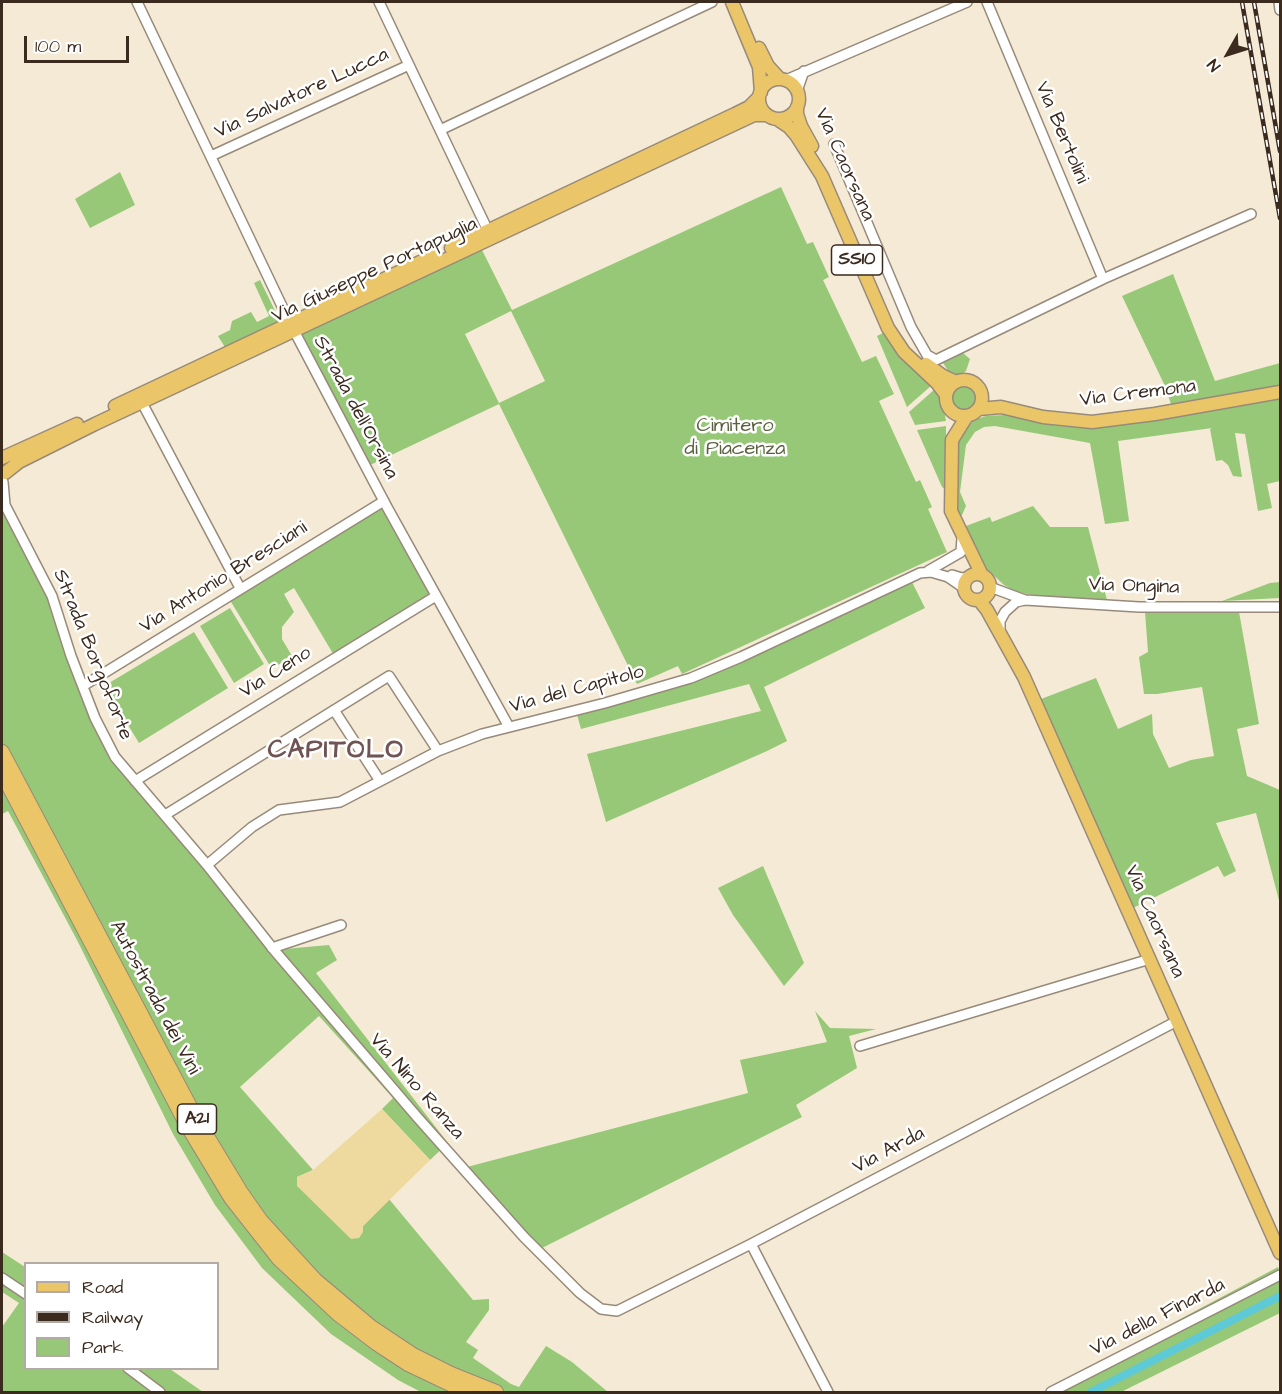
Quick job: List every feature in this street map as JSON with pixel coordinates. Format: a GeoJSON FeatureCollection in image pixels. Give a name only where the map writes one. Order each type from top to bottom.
{"type":"FeatureCollection","features":[{"type":"Feature","properties":{"kind":"highway","name":"Autostrada dei Vini"},"geometry":{"type":"LineString","coordinates":[[2,752],[197,1120],[261,1221],[315,1280],[370,1327],[413,1355],[451,1374],[496,1392]]}},
{"type":"Feature","properties":{"kind":"highway","name":"Autostrada dei Vini"},"geometry":{"type":"LineString","coordinates":[[2,773],[187,1125],[231,1198],[255,1230],[279,1259],[338,1314],[408,1364],[467,1392]]}},
{"type":"Feature","properties":{"kind":"main road","name":"SS10"},"geometry":{"type":"LineString","coordinates":[[732,2],[759,67],[762,110],[772,117]]}},
{"type":"Feature","properties":{"kind":"main road"},"geometry":{"type":"LineString","coordinates":[[739,2],[764,59],[783,80],[797,91]]}},
{"type":"Feature","properties":{"kind":"main road"},"geometry":{"type":"LineString","coordinates":[[760,94],[768,82],[783,80]]}},
{"type":"Feature","properties":{"kind":"main road","name":"SS10"},"geometry":{"type":"LineString","coordinates":[[797,91],[797,107]]}},
{"type":"Feature","properties":{"kind":"main road","name":"Via Giuseppe Portapuglia"},"geometry":{"type":"LineString","coordinates":[[490,234],[749,107],[760,94]]}},
{"type":"Feature","properties":{"kind":"main road"},"geometry":{"type":"LineString","coordinates":[[772,117],[789,116],[797,107]]}},
{"type":"Feature","properties":{"kind":"main road","name":"Via Caorsana"},"geometry":{"type":"LineString","coordinates":[[797,107],[801,126],[827,172],[893,325],[908,346],[926,364],[956,382]]}},
{"type":"Feature","properties":{"kind":"main road","name":"Via Giuseppe Portapuglia"},"geometry":{"type":"LineString","coordinates":[[2,458],[140,399],[490,234],[754,115],[772,117]]}},
{"type":"Feature","properties":{"kind":"main road","name":"Via Caorsana"},"geometry":{"type":"LineString","coordinates":[[772,117],[789,127],[796,135],[822,176],[888,328],[904,352],[937,383],[946,400]]}},
{"type":"Feature","properties":{"kind":"main road","name":"SS10"},"geometry":{"type":"LineString","coordinates":[[956,382],[967,380],[973,382],[981,392],[1001,407]]}},
{"type":"Feature","properties":{"kind":"main road"},"geometry":{"type":"LineString","coordinates":[[956,382],[948,390],[946,400],[952,440],[951,512],[965,541],[975,576]]}},
{"type":"Feature","properties":{"kind":"main road"},"geometry":{"type":"LineString","coordinates":[[979,409],[981,392]]}},
{"type":"Feature","properties":{"kind":"main road","name":"Via Cremona"},"geometry":{"type":"LineString","coordinates":[[1001,407],[1043,417],[1092,422],[1155,414],[1281,392]]}},
{"type":"Feature","properties":{"kind":"main road","name":"Via Giuseppe Portapuglia"},"geometry":{"type":"LineString","coordinates":[[3,476],[19,462],[140,399]]}},
{"type":"Feature","properties":{"kind":"main road","name":"SS10"},"geometry":{"type":"LineString","coordinates":[[946,400],[957,415],[967,416]]}},
{"type":"Feature","properties":{"kind":"main road"},"geometry":{"type":"LineString","coordinates":[[952,440],[967,416],[979,409],[1001,407]]}},
{"type":"Feature","properties":{"kind":"main road"},"geometry":{"type":"LineString","coordinates":[[975,576],[988,581],[990,589],[983,605],[971,599],[964,588],[967,580],[975,576]]}},
{"type":"Feature","properties":{"kind":"main road","name":"Via Caorsana"},"geometry":{"type":"LineString","coordinates":[[983,605],[1024,677],[1281,1253]]}},
{"type":"Feature","properties":{"kind":"street","name":"Strada dell'Orsina"},"geometry":{"type":"LineString","coordinates":[[137,2],[292,327],[384,501],[509,727]]}},
{"type":"Feature","properties":{"kind":"street"},"geometry":{"type":"LineString","coordinates":[[379,2],[490,234]]}},
{"type":"Feature","properties":{"kind":"street"},"geometry":{"type":"LineString","coordinates":[[440,130],[712,2]]}},
{"type":"Feature","properties":{"kind":"street"},"geometry":{"type":"LineString","coordinates":[[783,80],[967,2]]}},
{"type":"Feature","properties":{"kind":"street","name":"Via Bertolini"},"geometry":{"type":"LineString","coordinates":[[987,2],[1103,279]]}},
{"type":"Feature","properties":{"kind":"street"},"geometry":{"type":"LineString","coordinates":[[1279,2],[1281,10]]}},
{"type":"Feature","properties":{"kind":"street","name":"Via Salvatore Lucca"},"geometry":{"type":"LineString","coordinates":[[211,156],[410,65]]}},
{"type":"Feature","properties":{"kind":"street"},"geometry":{"type":"LineString","coordinates":[[797,91],[804,71]]}},
{"type":"Feature","properties":{"kind":"street"},"geometry":{"type":"LineString","coordinates":[[834,144],[911,327],[927,355],[936,360],[1103,279],[1251,214]]}},
{"type":"Feature","properties":{"kind":"street"},"geometry":{"type":"LineString","coordinates":[[140,399],[240,588]]}},
{"type":"Feature","properties":{"kind":"street","name":"Strada Borgoforte"},"geometry":{"type":"LineString","coordinates":[[3,476],[3,503],[52,596],[95,718],[115,757],[207,865]]}},
{"type":"Feature","properties":{"kind":"street","name":"Via Antonio Bresciani"},"geometry":{"type":"LineString","coordinates":[[83,686],[384,501]]}},
{"type":"Feature","properties":{"kind":"street","name":"Via del Capitolo"},"geometry":{"type":"LineString","coordinates":[[207,865],[270,813],[297,806],[340,802],[438,751],[482,734],[605,703],[691,678],[929,571],[961,552],[965,541]]}},
{"type":"Feature","properties":{"kind":"street"},"geometry":{"type":"LineString","coordinates":[[929,571],[962,578],[975,576]]}},
{"type":"Feature","properties":{"kind":"street"},"geometry":{"type":"LineString","coordinates":[[929,571],[954,580],[964,588]]}},
{"type":"Feature","properties":{"kind":"street","name":"Via Ongina"},"geometry":{"type":"LineString","coordinates":[[990,589],[1025,600],[1139,607],[1281,607]]}},
{"type":"Feature","properties":{"kind":"street","name":"Via Ceno"},"geometry":{"type":"LineString","coordinates":[[135,781],[436,596]]}},
{"type":"Feature","properties":{"kind":"street"},"geometry":{"type":"LineString","coordinates":[[1000,633],[1000,621],[1005,612],[1016,602],[1025,600]]}},
{"type":"Feature","properties":{"kind":"street"},"geometry":{"type":"LineString","coordinates":[[165,815],[389,676],[438,751]]}},
{"type":"Feature","properties":{"kind":"street"},"geometry":{"type":"LineString","coordinates":[[334,710],[380,782]]}},
{"type":"Feature","properties":{"kind":"street","name":"Via Nino Ranza"},"geometry":{"type":"LineString","coordinates":[[207,865],[272,948],[524,1237],[580,1293],[601,1309],[617,1311]]}},
{"type":"Feature","properties":{"kind":"street"},"geometry":{"type":"LineString","coordinates":[[272,948],[341,925]]}},
{"type":"Feature","properties":{"kind":"street"},"geometry":{"type":"LineString","coordinates":[[860,1046],[1150,959]]}},
{"type":"Feature","properties":{"kind":"street","name":"Via Arda"},"geometry":{"type":"LineString","coordinates":[[617,1311],[751,1244],[1177,1021]]}},
{"type":"Feature","properties":{"kind":"street"},"geometry":{"type":"LineString","coordinates":[[751,1244],[828,1392]]}},
{"type":"Feature","properties":{"kind":"street","name":"Via della Finarda"},"geometry":{"type":"LineString","coordinates":[[1051,1392],[1281,1275]]}},
{"type":"Feature","properties":{"kind":"street"},"geometry":{"type":"LineString","coordinates":[[2,1278],[24,1293]]}},
{"type":"Feature","properties":{"kind":"street"},"geometry":{"type":"LineString","coordinates":[[131,1370],[160,1392]]}},
{"type":"Feature","properties":{"kind":"green space"},"geometry":{"type":"Polygon","coordinates":[[[120,172],[135,205],[90,228],[75,199],[120,172]]]}},
{"type":"Feature","properties":{"kind":"green space","name":"Cimitero di Piacenza"},"geometry":{"type":"Polygon","coordinates":[[[781,187],[807,244],[813,242],[829,277],[823,280],[862,362],[876,356],[894,394],[879,401],[916,482],[920,480],[932,507],[928,509],[947,552],[682,674],[678,666],[637,684],[499,404],[366,467],[295,331],[479,244],[512,310],[781,187]],[[511,311],[465,334],[499,403],[545,381],[511,311]]]}},
{"type":"Feature","properties":{"kind":"green space"},"geometry":{"type":"Polygon","coordinates":[[[1173,274],[1215,381],[1280,363],[1280,481],[1267,484],[1272,508],[1258,511],[1245,434],[1235,433],[1242,477],[1233,476],[1228,465],[1222,460],[1216,461],[1210,429],[1212,428],[1118,441],[1129,521],[1105,524],[1090,443],[995,426],[984,427],[975,432],[966,445],[960,492],[966,506],[959,517],[956,509],[957,440],[967,426],[977,419],[1005,415],[1057,426],[1089,427],[1116,426],[1175,416],[1165,386],[1122,296],[1173,274]]]}},
{"type":"Feature","properties":{"kind":"green space"},"geometry":{"type":"Polygon","coordinates":[[[260,280],[281,323],[226,349],[218,336],[230,330],[232,321],[251,312],[257,322],[269,316],[254,283],[260,280]]]}},
{"type":"Feature","properties":{"kind":"green space"},"geometry":{"type":"Polygon","coordinates":[[[885,332],[932,385],[907,407],[877,336],[885,332]]]}},
{"type":"Feature","properties":{"kind":"green space"},"geometry":{"type":"Polygon","coordinates":[[[963,353],[970,359],[966,371],[956,378],[947,376],[947,369],[943,363],[963,353]]]}},
{"type":"Feature","properties":{"kind":"green space"},"geometry":{"type":"Polygon","coordinates":[[[964,387],[972,390],[975,398],[972,406],[964,409],[956,406],[953,398],[956,390],[964,387]]]}},
{"type":"Feature","properties":{"kind":"green space"},"geometry":{"type":"Polygon","coordinates":[[[935,389],[943,404],[946,421],[915,425],[909,412],[935,389]]]}},
{"type":"Feature","properties":{"kind":"green space"},"geometry":{"type":"Polygon","coordinates":[[[946,426],[946,490],[942,487],[917,430],[946,426]]]}},
{"type":"Feature","properties":{"kind":"green space"},"geometry":{"type":"Polygon","coordinates":[[[2,459],[6,464],[7,480],[4,491],[13,523],[52,595],[115,757],[273,950],[329,945],[337,960],[316,973],[448,1143],[430,1160],[382,1109],[393,1098],[319,1016],[240,1087],[313,1170],[297,1177],[363,1226],[389,1199],[473,1300],[489,1299],[489,1310],[466,1342],[478,1350],[473,1358],[519,1387],[546,1346],[572,1362],[608,1392],[421,1392],[398,1380],[331,1334],[262,1268],[215,1205],[173,1134],[77,940],[8,811],[2,814],[2,459]]]}},
{"type":"Feature","properties":{"kind":"green space"},"geometry":{"type":"Polygon","coordinates":[[[383,502],[436,596],[335,657],[294,588],[284,594],[294,612],[282,627],[282,639],[292,656],[272,669],[228,597],[383,502]]]}},
{"type":"Feature","properties":{"kind":"green space"},"geometry":{"type":"Polygon","coordinates":[[[1033,506],[1050,527],[1088,527],[1107,600],[1026,594],[1004,585],[987,569],[966,526],[990,517],[992,522],[1033,506]]]}},
{"type":"Feature","properties":{"kind":"green space"},"geometry":{"type":"Polygon","coordinates":[[[912,582],[925,608],[764,687],[787,741],[606,822],[587,754],[761,711],[749,684],[581,729],[576,711],[739,661],[912,582]]]}},
{"type":"Feature","properties":{"kind":"green space"},"geometry":{"type":"Polygon","coordinates":[[[1280,582],[1280,598],[1222,601],[1270,583],[1280,582]]]}},
{"type":"Feature","properties":{"kind":"green space"},"geometry":{"type":"Polygon","coordinates":[[[230,608],[264,664],[234,683],[200,626],[230,608]]]}},
{"type":"Feature","properties":{"kind":"green space"},"geometry":{"type":"Polygon","coordinates":[[[1145,612],[1239,612],[1259,724],[1237,729],[1247,776],[1280,790],[1280,904],[1256,813],[1216,823],[1236,871],[1224,877],[1218,866],[1133,908],[1041,699],[1096,678],[1118,729],[1152,714],[1153,734],[1169,768],[1191,760],[1214,756],[1202,687],[1144,694],[1139,657],[1148,652],[1145,612]]]}},
{"type":"Feature","properties":{"kind":"green space"},"geometry":{"type":"Polygon","coordinates":[[[194,632],[228,688],[139,743],[104,686],[194,632]]]}},
{"type":"Feature","properties":{"kind":"green space"},"geometry":{"type":"Polygon","coordinates":[[[763,866],[804,963],[784,986],[733,915],[718,888],[763,866]]]}},
{"type":"Feature","properties":{"kind":"green space"},"geometry":{"type":"Polygon","coordinates":[[[815,1011],[830,1028],[876,1029],[849,1036],[857,1068],[796,1105],[802,1117],[538,1250],[467,1167],[748,1093],[740,1060],[827,1042],[815,1011]]]}},
{"type":"Feature","properties":{"kind":"green space"},"geometry":{"type":"Polygon","coordinates":[[[2,1252],[24,1266],[24,1370],[171,1370],[203,1392],[2,1392],[2,1327],[19,1303],[2,1292],[2,1252]]]}},
{"type":"Feature","properties":{"kind":"green space"},"geometry":{"type":"Polygon","coordinates":[[[1278,1267],[1280,1313],[1121,1392],[1043,1392],[1278,1267]]]}},
{"type":"Feature","properties":{"kind":"sand"},"geometry":{"type":"Polygon","coordinates":[[[382,1109],[430,1160],[363,1226],[363,1232],[359,1238],[351,1239],[297,1186],[297,1177],[313,1170],[382,1109]]]}},
{"type":"Feature","properties":{"kind":"waterway"},"geometry":{"type":"LineString","coordinates":[[1091,1392],[1280,1296]]}},
{"type":"Feature","properties":{"kind":"railway"},"geometry":{"type":"LineString","coordinates":[[1242,2],[1280,218]]}},
{"type":"Feature","properties":{"kind":"railway"},"geometry":{"type":"LineString","coordinates":[[1254,2],[1280,151]]}},
{"type":"Feature","properties":{"kind":"district","name":"CAPITOLO"},"geometry":{"type":"Point","coordinates":[336,752]}}]}
